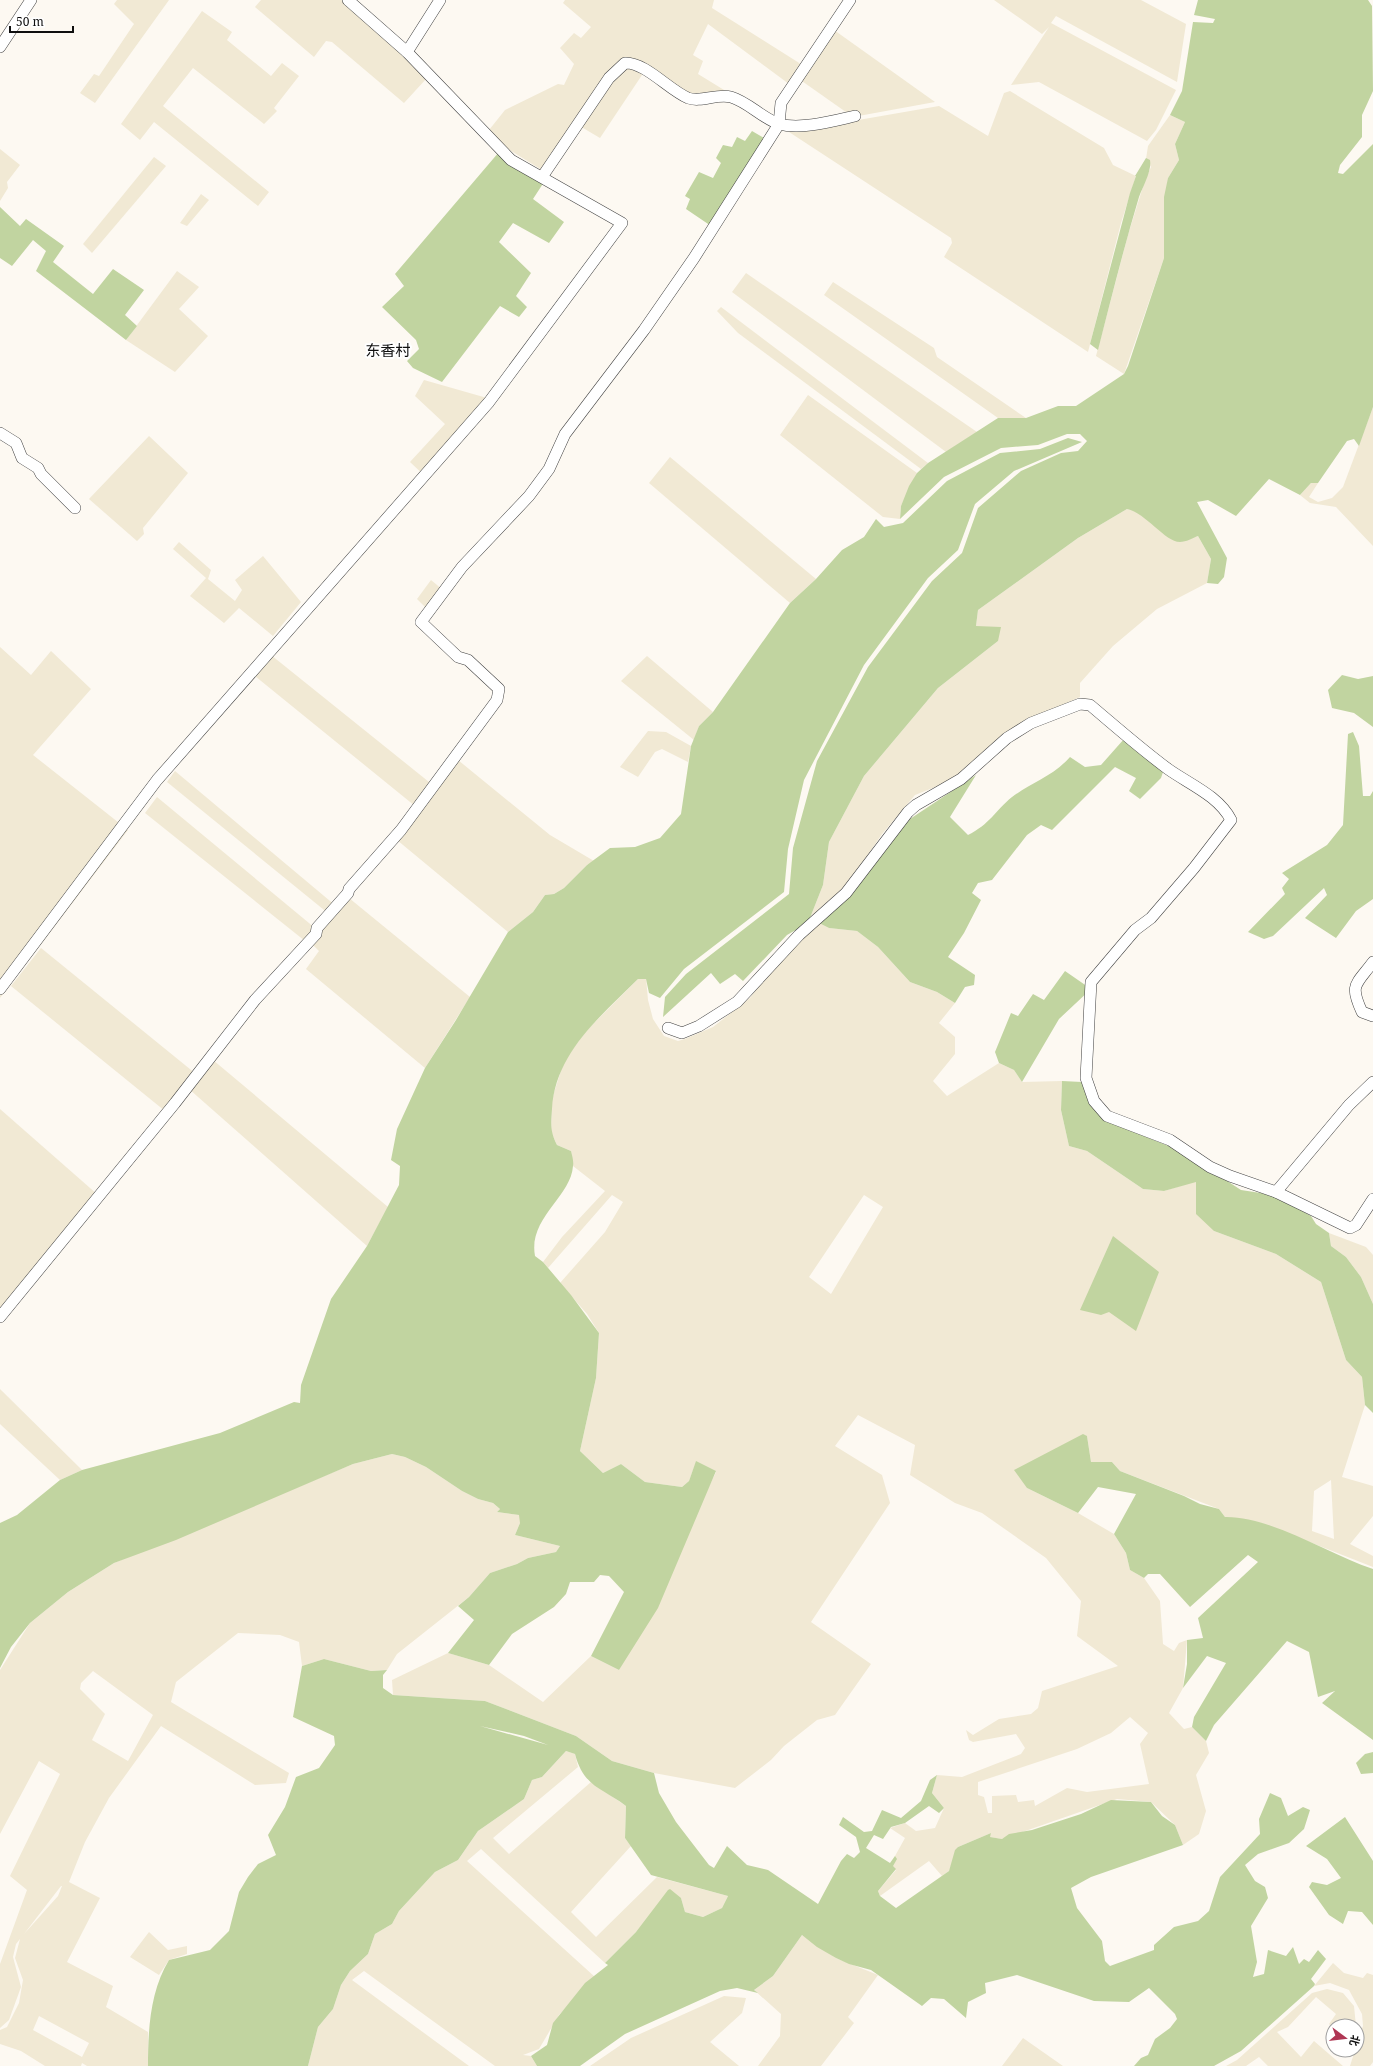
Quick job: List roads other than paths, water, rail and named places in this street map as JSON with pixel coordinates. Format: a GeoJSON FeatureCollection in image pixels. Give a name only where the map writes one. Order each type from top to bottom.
{"type":"FeatureCollection","features":[{"type":"Feature","properties":{"kind":"street"},"geometry":{"type":"LineString","coordinates":[[0,47],[31,0]]}},
{"type":"Feature","properties":{"kind":"street"},"geometry":{"type":"LineString","coordinates":[[0,989],[157,780],[489,402],[622,223],[511,160],[407,52],[348,0]]}},
{"type":"Feature","properties":{"kind":"street"},"geometry":{"type":"LineString","coordinates":[[407,52],[440,0]]}},
{"type":"Feature","properties":{"kind":"street"},"geometry":{"type":"LineString","coordinates":[[0,1317],[175,1103],[255,1000],[316,934],[317,928],[401,830],[497,700],[499,689],[468,660],[458,657],[420,622],[462,567],[528,496],[549,469],[565,434],[644,330],[694,258],[779,124],[781,103],[850,0]]}},
{"type":"Feature","properties":{"kind":"street"},"geometry":{"type":"LineString","coordinates":[[542,177],[609,78],[624,63],[631,62],[689,98],[710,98],[716,96],[731,97],[779,124],[812,125],[855,116]]}},
{"type":"Feature","properties":{"kind":"street"},"geometry":{"type":"LineString","coordinates":[[0,433],[16,443],[22,458],[38,468],[41,474],[75,508]]}},
{"type":"Feature","properties":{"kind":"street"},"geometry":{"type":"LineString","coordinates":[[668,1028],[682,1033],[698,1026],[737,1002],[799,935],[846,893],[908,812],[916,805],[961,780],[1007,738],[1031,724],[1080,704],[1090,705],[1167,769],[1210,796],[1228,814],[1231,820],[1189,874],[1151,918],[1135,930],[1091,982],[1086,1078],[1094,1101],[1107,1116],[1170,1140],[1210,1167],[1230,1176],[1276,1192],[1350,1228],[1356,1225],[1373,1199]]}},
{"type":"Feature","properties":{"kind":"street"},"geometry":{"type":"LineString","coordinates":[[1373,962],[1356,985],[1354,995],[1362,1012],[1373,1016]]}},
{"type":"Feature","properties":{"kind":"street"},"geometry":{"type":"LineString","coordinates":[[1276,1192],[1349,1105],[1373,1082]]}},
{"type":"Feature","properties":{"kind":"district","name":"东香村"},"geometry":{"type":"Point","coordinates":[388,351]}}]}
